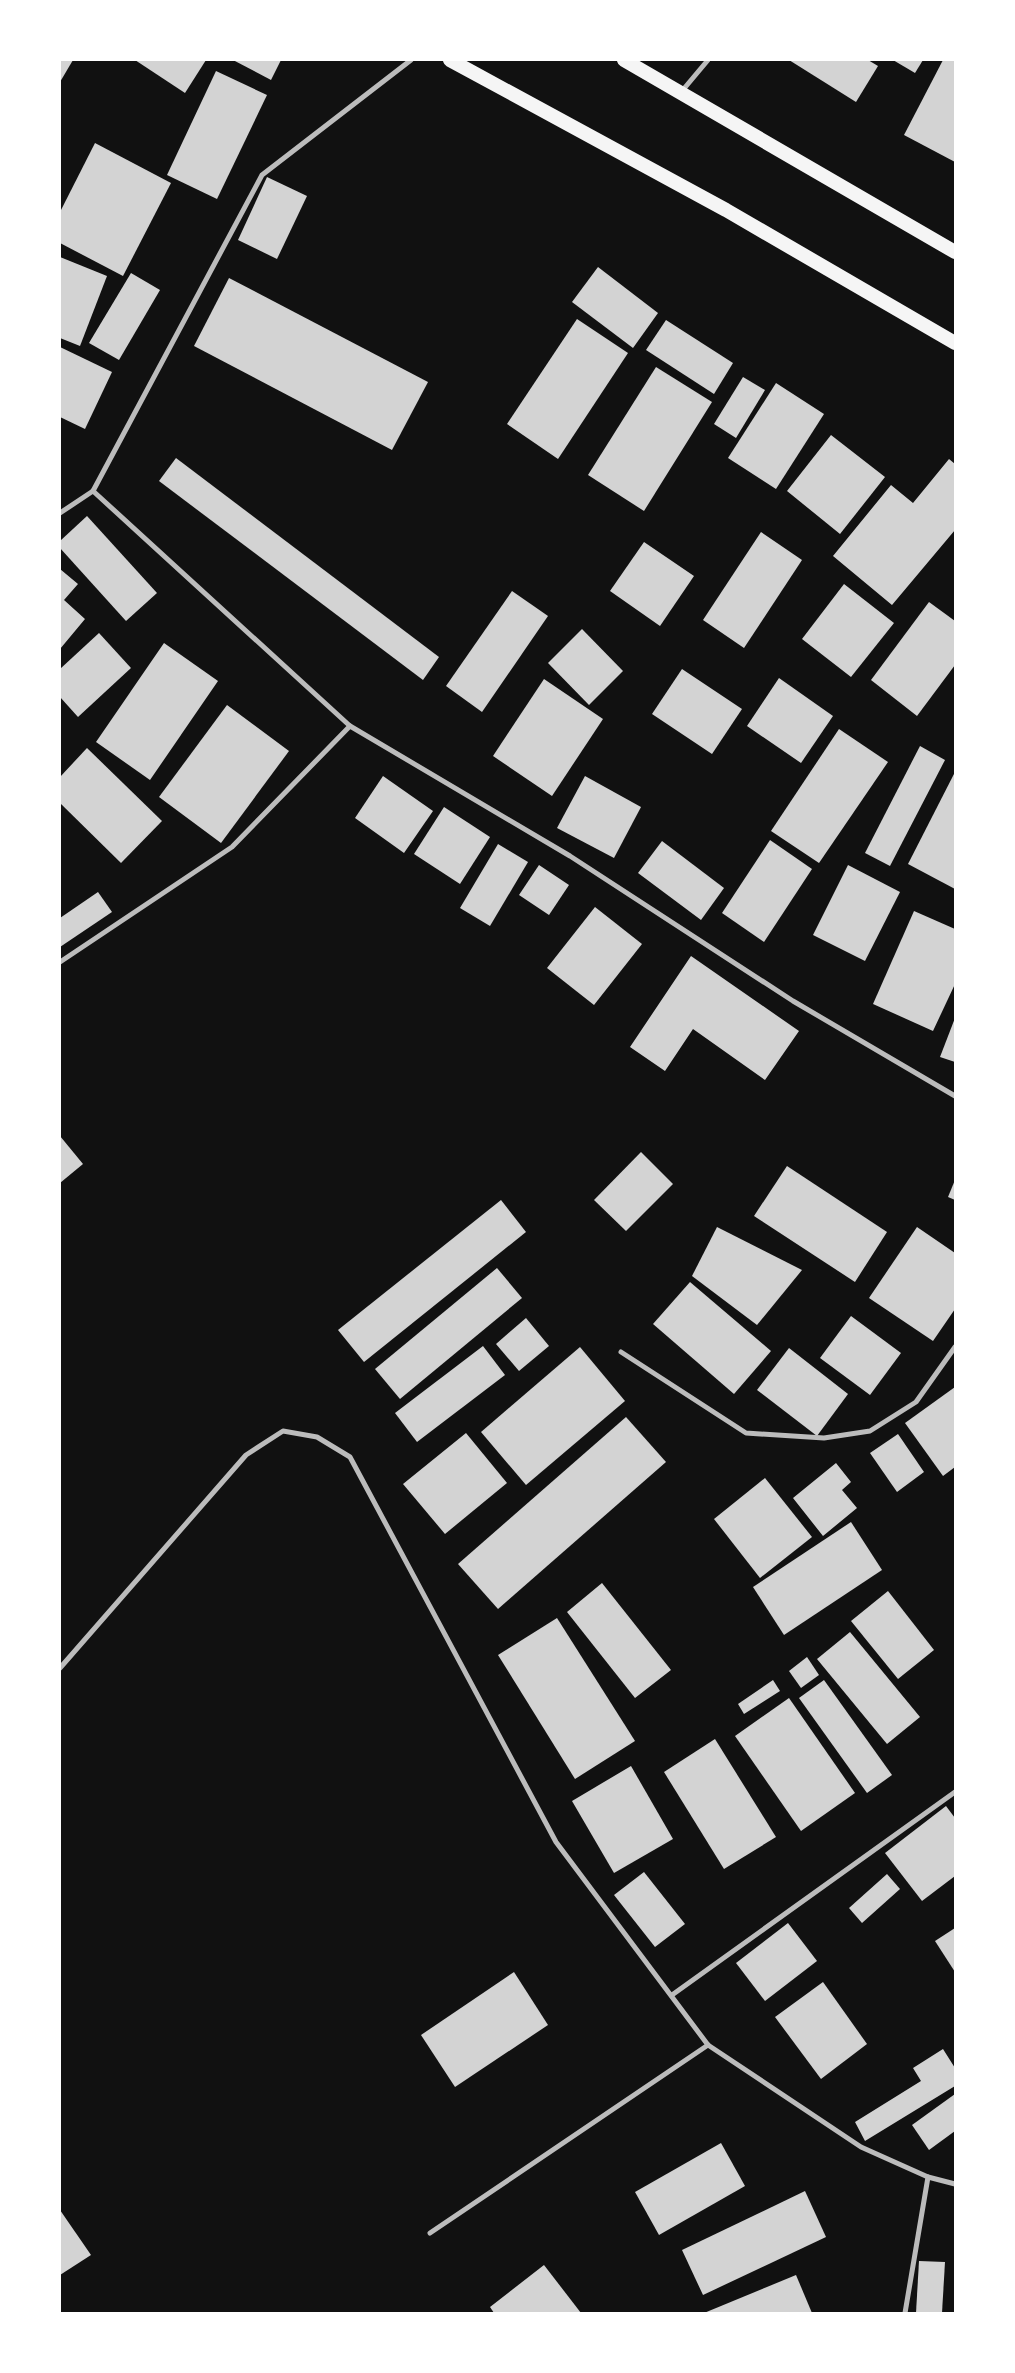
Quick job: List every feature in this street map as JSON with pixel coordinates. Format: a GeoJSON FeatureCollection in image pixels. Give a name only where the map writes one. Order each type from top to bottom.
{"type":"FeatureCollection","features":[{"type":"Feature","properties":{"kind":"highway"},"geometry":{"type":"LineString","coordinates":[[450,60],[726,210],[955,343]]}},
{"type":"Feature","properties":{"kind":"highway"},"geometry":{"type":"LineString","coordinates":[[624,60],[682,91],[955,252]]}},
{"type":"Feature","properties":{"kind":"street"},"geometry":{"type":"LineString","coordinates":[[60,513],[93,491],[262,174],[411,60]]}},
{"type":"Feature","properties":{"kind":"street"},"geometry":{"type":"LineString","coordinates":[[682,91],[708,60]]}},
{"type":"Feature","properties":{"kind":"street"},"geometry":{"type":"LineString","coordinates":[[93,491],[350,726],[570,856],[793,1000],[955,1096]]}},
{"type":"Feature","properties":{"kind":"street"},"geometry":{"type":"LineString","coordinates":[[60,962],[232,848],[350,726]]}},
{"type":"Feature","properties":{"kind":"street"},"geometry":{"type":"LineString","coordinates":[[621,1352],[746,1433],[824,1438],[870,1431],[916,1402],[955,1347]]}},
{"type":"Feature","properties":{"kind":"street"},"geometry":{"type":"LineString","coordinates":[[60,1668],[246,1455],[284,1431],[318,1436],[350,1457],[556,1842],[708,2045],[861,2147],[928,2177],[955,2184]]}},
{"type":"Feature","properties":{"kind":"street"},"geometry":{"type":"LineString","coordinates":[[672,1995],[955,1792]]}},
{"type":"Feature","properties":{"kind":"street"},"geometry":{"type":"LineString","coordinates":[[430,2233],[708,2045]]}},
{"type":"Feature","properties":{"kind":"street"},"geometry":{"type":"LineString","coordinates":[[905,2313],[928,2177]]}},
{"type":"Feature","properties":{"kind":"building"},"geometry":{"type":"Polygon","coordinates":[[[60,60],[73,60],[60,82],[60,60]]]}},
{"type":"Feature","properties":{"kind":"building"},"geometry":{"type":"Polygon","coordinates":[[[135,60],[206,60],[185,93],[135,60]]]}},
{"type":"Feature","properties":{"kind":"building"},"geometry":{"type":"Polygon","coordinates":[[[233,60],[281,60],[271,80],[233,60]]]}},
{"type":"Feature","properties":{"kind":"building"},"geometry":{"type":"Polygon","coordinates":[[[789,60],[868,60],[878,66],[856,102],[789,60]]]}},
{"type":"Feature","properties":{"kind":"building"},"geometry":{"type":"Polygon","coordinates":[[[893,60],[923,60],[915,73],[893,60]]]}},
{"type":"Feature","properties":{"kind":"building"},"geometry":{"type":"Polygon","coordinates":[[[943,60],[955,60],[955,162],[904,135],[943,60]]]}},
{"type":"Feature","properties":{"kind":"building"},"geometry":{"type":"Polygon","coordinates":[[[216,71],[267,95],[217,199],[167,175],[216,71]]]}},
{"type":"Feature","properties":{"kind":"building"},"geometry":{"type":"Polygon","coordinates":[[[95,143],[171,183],[123,276],[60,243],[60,212],[95,143]]]}},
{"type":"Feature","properties":{"kind":"building"},"geometry":{"type":"Polygon","coordinates":[[[267,177],[307,196],[277,259],[238,240],[267,177]]]}},
{"type":"Feature","properties":{"kind":"building"},"geometry":{"type":"Polygon","coordinates":[[[60,257],[107,276],[80,346],[60,338],[60,257]]]}},
{"type":"Feature","properties":{"kind":"building"},"geometry":{"type":"Polygon","coordinates":[[[598,267],[658,313],[633,348],[572,302],[598,267]]]}},
{"type":"Feature","properties":{"kind":"building"},"geometry":{"type":"Polygon","coordinates":[[[131,273],[160,290],[119,360],[89,343],[131,273]]]}},
{"type":"Feature","properties":{"kind":"building"},"geometry":{"type":"Polygon","coordinates":[[[229,278],[428,382],[392,450],[194,346],[229,278]]]}},
{"type":"Feature","properties":{"kind":"building"},"geometry":{"type":"Polygon","coordinates":[[[577,319],[628,353],[558,459],[507,424],[577,319]]]}},
{"type":"Feature","properties":{"kind":"building"},"geometry":{"type":"Polygon","coordinates":[[[666,320],[733,363],[714,394],[646,350],[666,320]]]}},
{"type":"Feature","properties":{"kind":"building"},"geometry":{"type":"Polygon","coordinates":[[[60,347],[112,372],[85,429],[60,417],[60,347]]]}},
{"type":"Feature","properties":{"kind":"building"},"geometry":{"type":"Polygon","coordinates":[[[656,367],[712,402],[644,511],[588,475],[656,367]]]}},
{"type":"Feature","properties":{"kind":"building"},"geometry":{"type":"Polygon","coordinates":[[[743,377],[765,390],[736,438],[714,424],[743,377]]]}},
{"type":"Feature","properties":{"kind":"building"},"geometry":{"type":"Polygon","coordinates":[[[776,383],[824,414],[776,489],[728,458],[776,383]]]}},
{"type":"Feature","properties":{"kind":"building"},"geometry":{"type":"Polygon","coordinates":[[[831,435],[885,477],[840,534],[787,491],[831,435]]]}},
{"type":"Feature","properties":{"kind":"building"},"geometry":{"type":"Polygon","coordinates":[[[176,458],[439,657],[423,680],[159,481],[176,458]]]}},
{"type":"Feature","properties":{"kind":"building"},"geometry":{"type":"Polygon","coordinates":[[[949,459],[955,464],[955,530],[892,605],[833,556],[891,485],[913,503],[949,459]]]}},
{"type":"Feature","properties":{"kind":"building"},"geometry":{"type":"Polygon","coordinates":[[[87,516],[157,593],[126,621],[60,548],[60,541],[87,516]]]}},
{"type":"Feature","properties":{"kind":"building"},"geometry":{"type":"Polygon","coordinates":[[[761,532],[802,560],[744,648],[703,620],[761,532]]]}},
{"type":"Feature","properties":{"kind":"building"},"geometry":{"type":"Polygon","coordinates":[[[644,542],[694,576],[660,626],[610,591],[644,542]]]}},
{"type":"Feature","properties":{"kind":"building"},"geometry":{"type":"Polygon","coordinates":[[[60,569],[78,584],[64,600],[85,619],[60,649],[60,569]]]}},
{"type":"Feature","properties":{"kind":"building"},"geometry":{"type":"Polygon","coordinates":[[[844,584],[894,623],[851,677],[802,639],[844,584]]]}},
{"type":"Feature","properties":{"kind":"building"},"geometry":{"type":"Polygon","coordinates":[[[512,591],[548,616],[482,712],[446,686],[512,591]]]}},
{"type":"Feature","properties":{"kind":"building"},"geometry":{"type":"Polygon","coordinates":[[[929,602],[955,621],[955,665],[917,716],[871,680],[929,602]]]}},
{"type":"Feature","properties":{"kind":"building"},"geometry":{"type":"Polygon","coordinates":[[[582,629],[623,671],[589,705],[548,663],[582,629]]]}},
{"type":"Feature","properties":{"kind":"building"},"geometry":{"type":"Polygon","coordinates":[[[99,633],[131,668],[78,717],[60,697],[60,669],[99,633]]]}},
{"type":"Feature","properties":{"kind":"building"},"geometry":{"type":"Polygon","coordinates":[[[164,643],[218,681],[150,780],[96,742],[164,643]]]}},
{"type":"Feature","properties":{"kind":"building"},"geometry":{"type":"Polygon","coordinates":[[[682,669],[742,709],[712,754],[652,714],[682,669]]]}},
{"type":"Feature","properties":{"kind":"building"},"geometry":{"type":"Polygon","coordinates":[[[779,678],[833,716],[801,763],[747,726],[779,678]]]}},
{"type":"Feature","properties":{"kind":"building"},"geometry":{"type":"Polygon","coordinates":[[[544,679],[603,719],[552,796],[493,756],[544,679]]]}},
{"type":"Feature","properties":{"kind":"building"},"geometry":{"type":"Polygon","coordinates":[[[227,705],[289,751],[221,843],[159,797],[227,705]]]}},
{"type":"Feature","properties":{"kind":"building"},"geometry":{"type":"Polygon","coordinates":[[[839,729],[888,762],[819,863],[771,831],[839,729]]]}},
{"type":"Feature","properties":{"kind":"building"},"geometry":{"type":"Polygon","coordinates":[[[920,746],[945,760],[890,866],[865,853],[920,746]]]}},
{"type":"Feature","properties":{"kind":"building"},"geometry":{"type":"Polygon","coordinates":[[[87,748],[162,821],[121,863],[60,803],[60,777],[87,748]]]}},
{"type":"Feature","properties":{"kind":"building"},"geometry":{"type":"Polygon","coordinates":[[[955,772],[955,889],[908,864],[955,772]]]}},
{"type":"Feature","properties":{"kind":"building"},"geometry":{"type":"Polygon","coordinates":[[[383,776],[433,811],[404,853],[355,818],[383,776]]]}},
{"type":"Feature","properties":{"kind":"building"},"geometry":{"type":"Polygon","coordinates":[[[585,776],[641,807],[614,858],[557,828],[585,776]]]}},
{"type":"Feature","properties":{"kind":"building"},"geometry":{"type":"Polygon","coordinates":[[[444,807],[490,837],[460,884],[414,854],[444,807]]]}},
{"type":"Feature","properties":{"kind":"building"},"geometry":{"type":"Polygon","coordinates":[[[770,840],[812,869],[764,942],[722,913],[770,840]]]}},
{"type":"Feature","properties":{"kind":"building"},"geometry":{"type":"Polygon","coordinates":[[[662,841],[724,888],[701,920],[638,873],[662,841]]]}},
{"type":"Feature","properties":{"kind":"building"},"geometry":{"type":"Polygon","coordinates":[[[498,844],[528,862],[490,926],[460,908],[498,844]]]}},
{"type":"Feature","properties":{"kind":"building"},"geometry":{"type":"Polygon","coordinates":[[[539,865],[569,885],[549,915],[519,895],[539,865]]]}},
{"type":"Feature","properties":{"kind":"building"},"geometry":{"type":"Polygon","coordinates":[[[848,865],[900,892],[865,961],[813,935],[848,865]]]}},
{"type":"Feature","properties":{"kind":"building"},"geometry":{"type":"Polygon","coordinates":[[[98,892],[112,912],[60,947],[60,918],[98,892]]]}},
{"type":"Feature","properties":{"kind":"building"},"geometry":{"type":"Polygon","coordinates":[[[595,907],[642,944],[594,1005],[547,968],[595,907]]]}},
{"type":"Feature","properties":{"kind":"building"},"geometry":{"type":"Polygon","coordinates":[[[914,911],[955,929],[955,984],[933,1031],[873,1004],[914,911]]]}},
{"type":"Feature","properties":{"kind":"building"},"geometry":{"type":"Polygon","coordinates":[[[691,956],[799,1031],[765,1080],[693,1029],[665,1071],[630,1047],[691,956]]]}},
{"type":"Feature","properties":{"kind":"building"},"geometry":{"type":"Polygon","coordinates":[[[955,1018],[955,1062],[940,1057],[955,1018]]]}},
{"type":"Feature","properties":{"kind":"building"},"geometry":{"type":"Polygon","coordinates":[[[60,1136],[83,1164],[60,1183],[60,1136]]]}},
{"type":"Feature","properties":{"kind":"building"},"geometry":{"type":"Polygon","coordinates":[[[641,1152],[673,1184],[626,1231],[594,1200],[641,1152]]]}},
{"type":"Feature","properties":{"kind":"building"},"geometry":{"type":"Polygon","coordinates":[[[787,1166],[887,1232],[855,1282],[754,1216],[787,1166]]]}},
{"type":"Feature","properties":{"kind":"building"},"geometry":{"type":"Polygon","coordinates":[[[955,1180],[955,1200],[948,1197],[955,1180]]]}},
{"type":"Feature","properties":{"kind":"building"},"geometry":{"type":"Polygon","coordinates":[[[501,1200],[526,1232],[364,1362],[338,1330],[501,1200]]]}},
{"type":"Feature","properties":{"kind":"building"},"geometry":{"type":"Polygon","coordinates":[[[717,1227],[802,1270],[757,1325],[692,1276],[717,1227]]]}},
{"type":"Feature","properties":{"kind":"building"},"geometry":{"type":"Polygon","coordinates":[[[917,1227],[955,1253],[955,1309],[933,1341],[869,1298],[917,1227]]]}},
{"type":"Feature","properties":{"kind":"building"},"geometry":{"type":"Polygon","coordinates":[[[497,1268],[522,1298],[400,1399],[375,1369],[497,1268]]]}},
{"type":"Feature","properties":{"kind":"building"},"geometry":{"type":"Polygon","coordinates":[[[690,1282],[771,1351],[734,1394],[653,1324],[690,1282]]]}},
{"type":"Feature","properties":{"kind":"building"},"geometry":{"type":"Polygon","coordinates":[[[851,1316],[901,1353],[870,1395],[820,1358],[851,1316]]]}},
{"type":"Feature","properties":{"kind":"building"},"geometry":{"type":"Polygon","coordinates":[[[526,1318],[549,1346],[519,1371],[496,1344],[526,1318]]]}},
{"type":"Feature","properties":{"kind":"building"},"geometry":{"type":"Polygon","coordinates":[[[483,1346],[505,1375],[417,1442],[395,1413],[483,1346]]]}},
{"type":"Feature","properties":{"kind":"building"},"geometry":{"type":"Polygon","coordinates":[[[580,1347],[625,1401],[526,1485],[481,1432],[580,1347]]]}},
{"type":"Feature","properties":{"kind":"building"},"geometry":{"type":"Polygon","coordinates":[[[789,1348],[848,1394],[817,1436],[757,1390],[789,1348]]]}},
{"type":"Feature","properties":{"kind":"building"},"geometry":{"type":"Polygon","coordinates":[[[955,1387],[955,1467],[943,1476],[905,1423],[955,1387]]]}},
{"type":"Feature","properties":{"kind":"building"},"geometry":{"type":"Polygon","coordinates":[[[626,1417],[666,1462],[498,1609],[458,1564],[626,1417]]]}},
{"type":"Feature","properties":{"kind":"building"},"geometry":{"type":"Polygon","coordinates":[[[466,1433],[507,1483],[445,1534],[403,1484],[466,1433]]]}},
{"type":"Feature","properties":{"kind":"building"},"geometry":{"type":"Polygon","coordinates":[[[898,1434],[924,1472],[897,1492],[870,1453],[898,1434]]]}},
{"type":"Feature","properties":{"kind":"building"},"geometry":{"type":"Polygon","coordinates":[[[836,1463],[851,1482],[842,1490],[857,1508],[823,1536],[793,1498],[836,1463]]]}},
{"type":"Feature","properties":{"kind":"building"},"geometry":{"type":"Polygon","coordinates":[[[765,1478],[812,1537],[760,1578],[714,1519],[765,1478]]]}},
{"type":"Feature","properties":{"kind":"building"},"geometry":{"type":"Polygon","coordinates":[[[851,1522],[882,1570],[784,1635],[753,1587],[851,1522]]]}},
{"type":"Feature","properties":{"kind":"building"},"geometry":{"type":"Polygon","coordinates":[[[602,1583],[671,1670],[635,1698],[567,1612],[602,1583]]]}},
{"type":"Feature","properties":{"kind":"building"},"geometry":{"type":"Polygon","coordinates":[[[888,1591],[934,1650],[898,1679],[851,1621],[888,1591]]]}},
{"type":"Feature","properties":{"kind":"building"},"geometry":{"type":"Polygon","coordinates":[[[557,1618],[635,1741],[575,1779],[498,1655],[557,1618]]]}},
{"type":"Feature","properties":{"kind":"building"},"geometry":{"type":"Polygon","coordinates":[[[850,1632],[920,1717],[887,1744],[817,1659],[850,1632]]]}},
{"type":"Feature","properties":{"kind":"building"},"geometry":{"type":"Polygon","coordinates":[[[807,1657],[819,1675],[801,1688],[789,1671],[807,1657]]]}},
{"type":"Feature","properties":{"kind":"building"},"geometry":{"type":"Polygon","coordinates":[[[773,1680],[780,1691],[744,1714],[738,1704],[773,1680]]]}},
{"type":"Feature","properties":{"kind":"building"},"geometry":{"type":"Polygon","coordinates":[[[824,1680],[892,1775],[867,1793],[799,1698],[824,1680]]]}},
{"type":"Feature","properties":{"kind":"building"},"geometry":{"type":"Polygon","coordinates":[[[789,1698],[855,1793],[801,1831],[735,1736],[789,1698]]]}},
{"type":"Feature","properties":{"kind":"building"},"geometry":{"type":"Polygon","coordinates":[[[715,1739],[776,1837],[724,1869],[664,1772],[715,1739]]]}},
{"type":"Feature","properties":{"kind":"building"},"geometry":{"type":"Polygon","coordinates":[[[631,1766],[673,1839],[614,1873],[572,1801],[631,1766]]]}},
{"type":"Feature","properties":{"kind":"building"},"geometry":{"type":"Polygon","coordinates":[[[946,1806],[955,1818],[955,1876],[922,1901],[885,1853],[946,1806]]]}},
{"type":"Feature","properties":{"kind":"building"},"geometry":{"type":"Polygon","coordinates":[[[644,1872],[685,1924],[655,1947],[614,1895],[644,1872]]]}},
{"type":"Feature","properties":{"kind":"building"},"geometry":{"type":"Polygon","coordinates":[[[887,1874],[900,1889],[862,1923],[849,1908],[887,1874]]]}},
{"type":"Feature","properties":{"kind":"building"},"geometry":{"type":"Polygon","coordinates":[[[788,1923],[817,1961],[765,2001],[736,1963],[788,1923]]]}},
{"type":"Feature","properties":{"kind":"building"},"geometry":{"type":"Polygon","coordinates":[[[955,1928],[955,1972],[935,1941],[955,1928]]]}},
{"type":"Feature","properties":{"kind":"building"},"geometry":{"type":"Polygon","coordinates":[[[514,1972],[548,2025],[455,2087],[421,2035],[514,1972]]]}},
{"type":"Feature","properties":{"kind":"building"},"geometry":{"type":"Polygon","coordinates":[[[823,1982],[867,2044],[821,2079],[775,2017],[823,1982]]]}},
{"type":"Feature","properties":{"kind":"building"},"geometry":{"type":"Polygon","coordinates":[[[943,2049],[955,2068],[955,2086],[865,2141],[855,2122],[921,2081],[913,2068],[943,2049]]]}},
{"type":"Feature","properties":{"kind":"building"},"geometry":{"type":"Polygon","coordinates":[[[955,2094],[955,2131],[929,2150],[912,2125],[955,2094]]]}},
{"type":"Feature","properties":{"kind":"building"},"geometry":{"type":"Polygon","coordinates":[[[721,2143],[745,2186],[659,2235],[635,2192],[721,2143]]]}},
{"type":"Feature","properties":{"kind":"building"},"geometry":{"type":"Polygon","coordinates":[[[805,2191],[826,2237],[703,2295],[682,2250],[805,2191]]]}},
{"type":"Feature","properties":{"kind":"building"},"geometry":{"type":"Polygon","coordinates":[[[60,2210],[91,2255],[60,2275],[60,2210]]]}},
{"type":"Feature","properties":{"kind":"building"},"geometry":{"type":"Polygon","coordinates":[[[919,2261],[945,2262],[942,2313],[916,2313],[919,2261]]]}},
{"type":"Feature","properties":{"kind":"building"},"geometry":{"type":"Polygon","coordinates":[[[544,2265],[581,2313],[494,2313],[490,2307],[544,2265]]]}},
{"type":"Feature","properties":{"kind":"building"},"geometry":{"type":"Polygon","coordinates":[[[796,2275],[812,2313],[704,2313],[796,2275]]]}}]}
